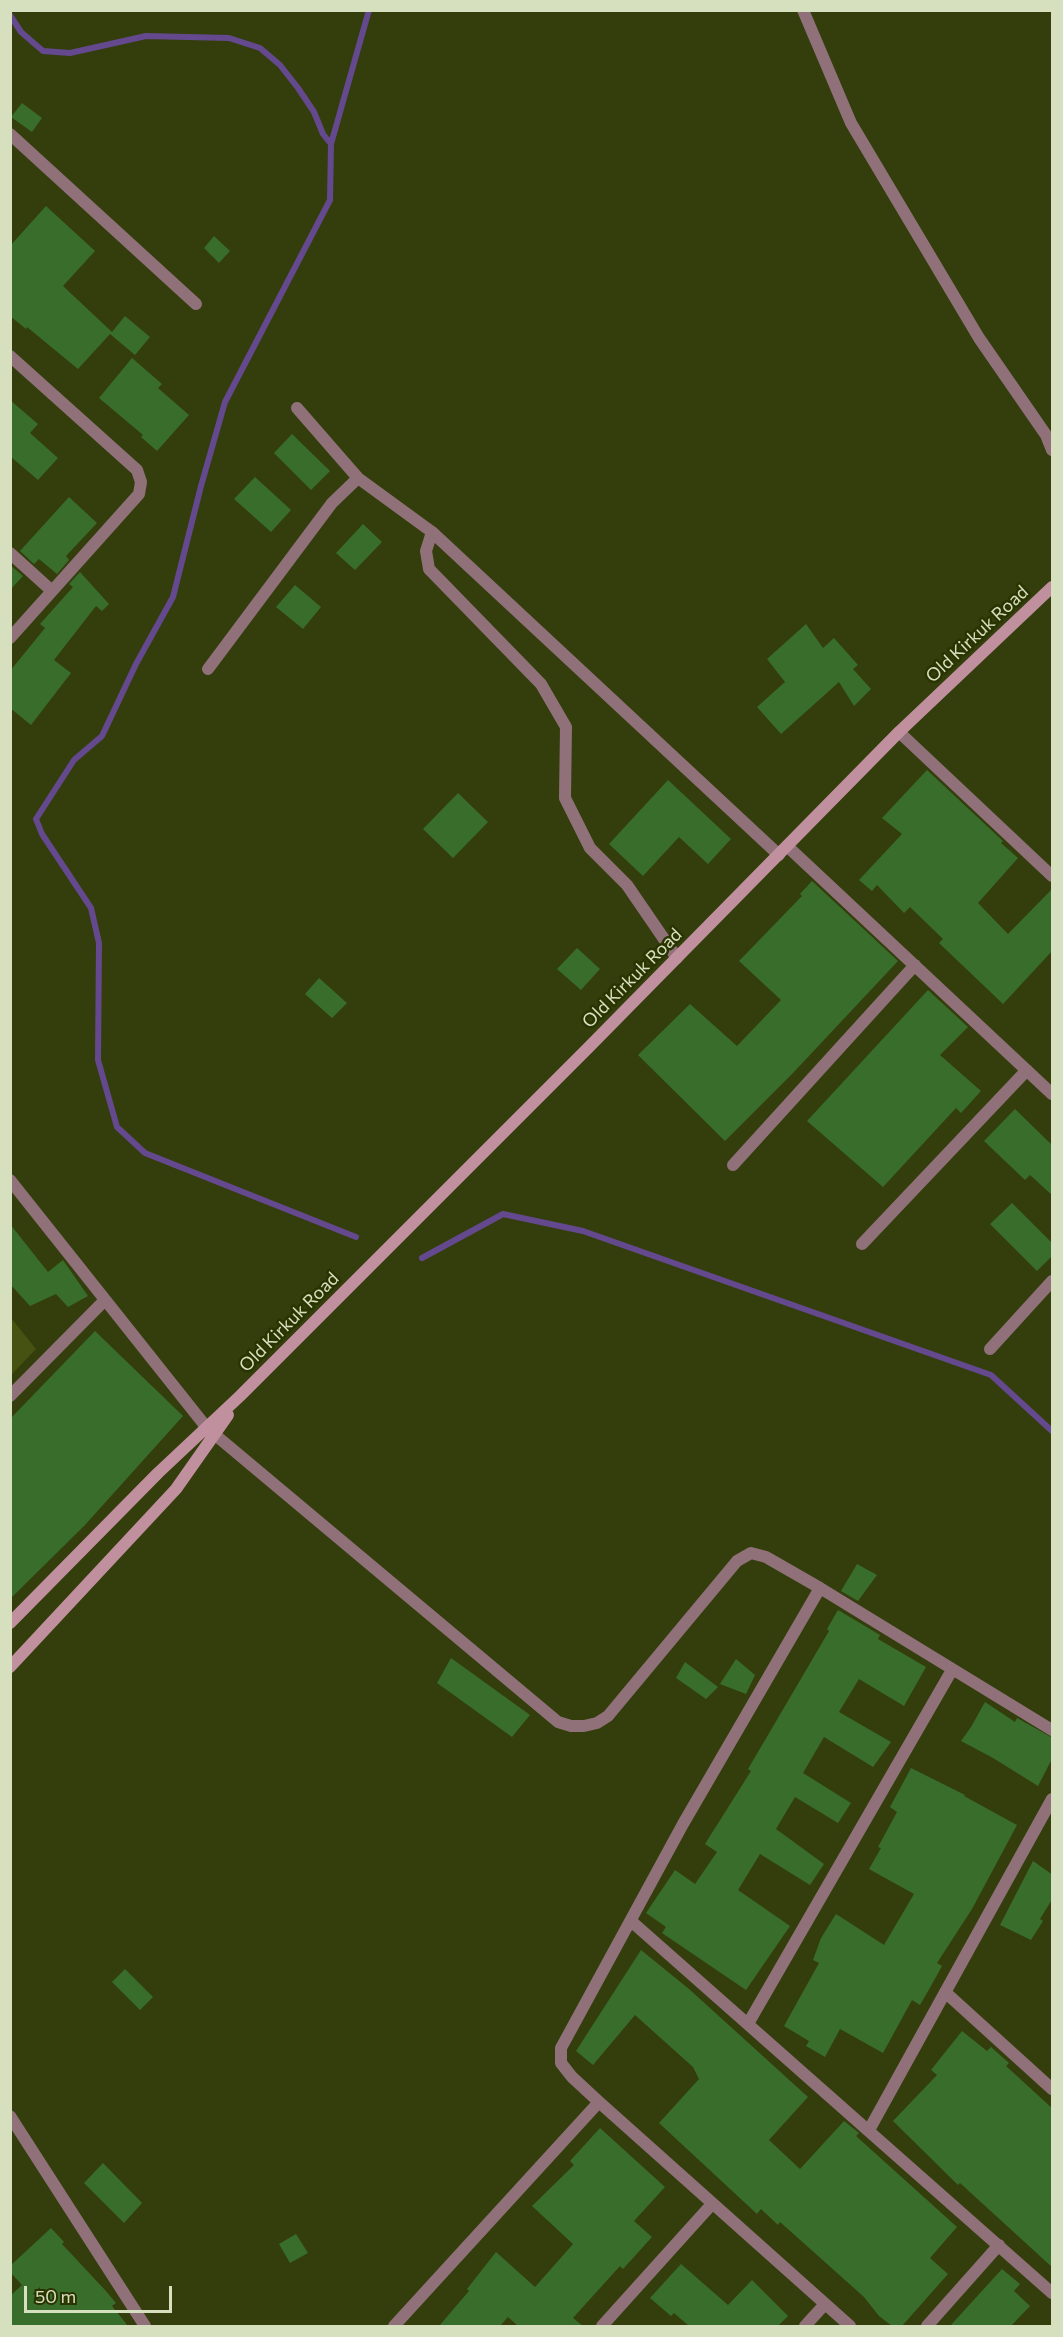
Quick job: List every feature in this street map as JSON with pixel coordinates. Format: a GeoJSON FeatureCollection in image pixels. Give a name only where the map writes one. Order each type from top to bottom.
{"type":"FeatureCollection","features":[{"type":"Feature","properties":{"kind":"street"},"geometry":{"type":"LineString","coordinates":[[803,10],[851,123],[979,338],[1046,435],[1053,450]]}},
{"type":"Feature","properties":{"kind":"street"},"geometry":{"type":"LineString","coordinates":[[10,134],[196,304]]}},
{"type":"Feature","properties":{"kind":"street"},"geometry":{"type":"LineString","coordinates":[[10,356],[137,470],[141,482],[139,494],[10,638]]}},
{"type":"Feature","properties":{"kind":"street"},"geometry":{"type":"LineString","coordinates":[[297,408],[358,478],[432,532],[783,850],[915,965],[1053,1094]]}},
{"type":"Feature","properties":{"kind":"street"},"geometry":{"type":"LineString","coordinates":[[208,669],[332,503],[358,478]]}},
{"type":"Feature","properties":{"kind":"street"},"geometry":{"type":"LineString","coordinates":[[432,532],[426,550],[429,569],[541,684],[566,727],[565,798],[590,848],[627,885],[677,958]]}},
{"type":"Feature","properties":{"kind":"street"},"geometry":{"type":"LineString","coordinates":[[10,553],[52,591]]}},
{"type":"Feature","properties":{"kind":"street","name":"Old Kirkuk Road"},"geometry":{"type":"LineString","coordinates":[[10,1667],[176,1489],[211,1431],[240,1396],[899,732],[1053,587]]}},
{"type":"Feature","properties":{"kind":"street"},"geometry":{"type":"LineString","coordinates":[[899,732],[1053,876]]}},
{"type":"Feature","properties":{"kind":"street"},"geometry":{"type":"LineString","coordinates":[[733,1165],[915,965]]}},
{"type":"Feature","properties":{"kind":"street"},"geometry":{"type":"LineString","coordinates":[[862,1244],[1027,1071]]}},
{"type":"Feature","properties":{"kind":"street"},"geometry":{"type":"LineString","coordinates":[[10,1180],[211,1431],[558,1722],[571,1726],[584,1726],[597,1723],[608,1716],[737,1561],[751,1553],[766,1557],[820,1588],[1053,1730]]}},
{"type":"Feature","properties":{"kind":"street"},"geometry":{"type":"LineString","coordinates":[[990,1349],[1053,1281]]}},
{"type":"Feature","properties":{"kind":"street"},"geometry":{"type":"LineString","coordinates":[[10,1396],[105,1300]]}},
{"type":"Feature","properties":{"kind":"street","name":"Old Kirkuk Road"},"geometry":{"type":"LineString","coordinates":[[10,1623],[158,1473],[211,1431]]}},
{"type":"Feature","properties":{"kind":"street"},"geometry":{"type":"LineString","coordinates":[[820,1588],[683,1824],[561,2048],[561,2063],[572,2077],[599,2102],[850,2326]]}},
{"type":"Feature","properties":{"kind":"street"},"geometry":{"type":"LineString","coordinates":[[749,2022],[952,1670]]}},
{"type":"Feature","properties":{"kind":"street"},"geometry":{"type":"LineString","coordinates":[[869,2130],[1053,1799]]}},
{"type":"Feature","properties":{"kind":"street"},"geometry":{"type":"LineString","coordinates":[[631,1921],[749,2022],[1053,2293]]}},
{"type":"Feature","properties":{"kind":"street"},"geometry":{"type":"LineString","coordinates":[[945,1992],[1053,2089]]}},
{"type":"Feature","properties":{"kind":"street"},"geometry":{"type":"LineString","coordinates":[[394,2326],[599,2102]]}},
{"type":"Feature","properties":{"kind":"street"},"geometry":{"type":"LineString","coordinates":[[10,2116],[145,2326]]}},
{"type":"Feature","properties":{"kind":"street"},"geometry":{"type":"LineString","coordinates":[[602,2326],[712,2204]]}},
{"type":"Feature","properties":{"kind":"street"},"geometry":{"type":"LineString","coordinates":[[927,2326],[999,2246]]}},
{"type":"Feature","properties":{"kind":"street"},"geometry":{"type":"LineString","coordinates":[[805,2326],[825,2304]]}},
{"type":"Feature","properties":{"kind":"green space"},"geometry":{"type":"Polygon","coordinates":[[[11,1318],[36,1349],[10,1375],[11,1318]]]}},
{"type":"Feature","properties":{"kind":"building"},"geometry":{"type":"Polygon","coordinates":[[[22,103],[42,118],[32,132],[11,117],[22,103]]]}},
{"type":"Feature","properties":{"kind":"building"},"geometry":{"type":"Polygon","coordinates":[[[46,206],[95,251],[63,286],[112,332],[125,316],[150,337],[135,355],[110,334],[78,369],[10,316],[10,246],[46,206]]]}},
{"type":"Feature","properties":{"kind":"building"},"geometry":{"type":"Polygon","coordinates":[[[214,236],[230,251],[219,263],[204,248],[214,236]]]}},
{"type":"Feature","properties":{"kind":"building"},"geometry":{"type":"Polygon","coordinates":[[[132,358],[162,384],[158,388],[189,415],[157,451],[141,437],[143,435],[99,398],[132,358]]]}},
{"type":"Feature","properties":{"kind":"building"},"geometry":{"type":"Polygon","coordinates":[[[10,400],[38,424],[30,433],[58,458],[38,480],[10,456],[10,400]]]}},
{"type":"Feature","properties":{"kind":"building"},"geometry":{"type":"Polygon","coordinates":[[[292,434],[330,471],[311,490],[274,453],[292,434]]]}},
{"type":"Feature","properties":{"kind":"building"},"geometry":{"type":"Polygon","coordinates":[[[255,477],[291,510],[271,532],[234,499],[255,477]]]}},
{"type":"Feature","properties":{"kind":"building"},"geometry":{"type":"Polygon","coordinates":[[[69,497],[97,523],[66,556],[69,560],[57,574],[39,559],[34,564],[20,551],[69,497]]]}},
{"type":"Feature","properties":{"kind":"building"},"geometry":{"type":"Polygon","coordinates":[[[363,524],[382,542],[355,570],[336,553],[363,524]]]}},
{"type":"Feature","properties":{"kind":"building"},"geometry":{"type":"Polygon","coordinates":[[[10,565],[23,576],[10,590],[10,565]]]}},
{"type":"Feature","properties":{"kind":"building"},"geometry":{"type":"Polygon","coordinates":[[[80,572],[109,604],[102,611],[96,606],[54,660],[71,673],[31,725],[10,708],[10,671],[45,628],[40,624],[73,587],[69,584],[80,572]]]}},
{"type":"Feature","properties":{"kind":"building"},"geometry":{"type":"Polygon","coordinates":[[[295,585],[321,607],[303,629],[276,607],[295,585]]]}},
{"type":"Feature","properties":{"kind":"building"},"geometry":{"type":"Polygon","coordinates":[[[806,624],[823,648],[834,638],[858,665],[853,669],[871,689],[854,706],[839,682],[781,734],[757,707],[785,682],[767,659],[806,624]]]}},
{"type":"Feature","properties":{"kind":"building"},"geometry":{"type":"Polygon","coordinates":[[[927,770],[1018,858],[978,903],[1008,934],[1053,888],[1053,950],[1003,1004],[939,943],[943,939],[910,907],[904,913],[877,885],[872,891],[859,880],[902,834],[882,818],[927,770]]]}},
{"type":"Feature","properties":{"kind":"building"},"geometry":{"type":"Polygon","coordinates":[[[668,780],[731,839],[708,864],[679,837],[643,876],[609,844],[668,780]]]}},
{"type":"Feature","properties":{"kind":"building"},"geometry":{"type":"Polygon","coordinates":[[[458,793],[488,822],[453,858],[423,829],[458,793]]]}},
{"type":"Feature","properties":{"kind":"building"},"geometry":{"type":"Polygon","coordinates":[[[812,881],[898,961],[793,1073],[725,1141],[638,1055],[690,1004],[737,1046],[781,1000],[739,961],[802,896],[800,894],[812,881]]]}},
{"type":"Feature","properties":{"kind":"building"},"geometry":{"type":"Polygon","coordinates":[[[577,948],[600,969],[581,990],[557,969],[577,948]]]}},
{"type":"Feature","properties":{"kind":"building"},"geometry":{"type":"Polygon","coordinates":[[[319,978],[347,1003],[332,1018],[305,994],[319,978]]]}},
{"type":"Feature","properties":{"kind":"building"},"geometry":{"type":"Polygon","coordinates":[[[928,990],[968,1027],[940,1055],[981,1091],[961,1113],[956,1108],[883,1187],[807,1121],[928,990]]]}},
{"type":"Feature","properties":{"kind":"building"},"geometry":{"type":"Polygon","coordinates":[[[1015,1109],[1053,1146],[1053,1196],[1030,1175],[1025,1180],[984,1141],[1015,1109]]]}},
{"type":"Feature","properties":{"kind":"building"},"geometry":{"type":"Polygon","coordinates":[[[1012,1203],[1053,1244],[1053,1255],[1037,1271],[990,1224],[1012,1203]]]}},
{"type":"Feature","properties":{"kind":"building"},"geometry":{"type":"Polygon","coordinates":[[[10,1224],[48,1272],[63,1260],[88,1296],[68,1307],[56,1294],[30,1306],[10,1284],[10,1224]]]}},
{"type":"Feature","properties":{"kind":"building"},"geometry":{"type":"Polygon","coordinates":[[[95,1331],[183,1416],[85,1525],[10,1599],[10,1419],[95,1331]]]}},
{"type":"Feature","properties":{"kind":"building"},"geometry":{"type":"Polygon","coordinates":[[[857,1564],[877,1575],[858,1601],[841,1591],[857,1564]]]}},
{"type":"Feature","properties":{"kind":"building"},"geometry":{"type":"Polygon","coordinates":[[[838,1610],[880,1635],[878,1639],[926,1667],[904,1706],[859,1679],[839,1712],[891,1742],[873,1767],[824,1737],[803,1773],[851,1803],[838,1823],[795,1797],[776,1829],[824,1864],[810,1885],[760,1854],[738,1890],[790,1926],[746,1990],[662,1933],[666,1927],[646,1913],[675,1870],[695,1884],[717,1852],[705,1844],[751,1771],[748,1769],[829,1631],[827,1629],[838,1610]]]}},
{"type":"Feature","properties":{"kind":"building"},"geometry":{"type":"Polygon","coordinates":[[[451,1658],[530,1715],[512,1737],[437,1683],[451,1658]]]}},
{"type":"Feature","properties":{"kind":"building"},"geometry":{"type":"Polygon","coordinates":[[[736,1659],[755,1675],[746,1694],[720,1684],[736,1659]]]}},
{"type":"Feature","properties":{"kind":"building"},"geometry":{"type":"Polygon","coordinates":[[[685,1662],[718,1687],[706,1699],[676,1678],[685,1662]]]}},
{"type":"Feature","properties":{"kind":"building"},"geometry":{"type":"Polygon","coordinates":[[[985,1702],[1015,1722],[1017,1718],[1053,1738],[1053,1757],[1038,1786],[961,1741],[985,1702]]]}},
{"type":"Feature","properties":{"kind":"building"},"geometry":{"type":"Polygon","coordinates":[[[911,1768],[1017,1825],[972,1909],[937,1963],[942,1966],[920,2005],[912,2000],[883,2053],[840,2029],[825,2057],[806,2046],[809,2041],[784,2026],[819,1963],[813,1960],[821,1938],[836,1914],[884,1945],[914,1894],[869,1869],[897,1812],[890,1807],[911,1768]]]}},
{"type":"Feature","properties":{"kind":"building"},"geometry":{"type":"Polygon","coordinates":[[[1033,1861],[1053,1875],[1053,1898],[1040,1919],[1043,1921],[1031,1940],[1000,1925],[1033,1861]]]}},
{"type":"Feature","properties":{"kind":"building"},"geometry":{"type":"Polygon","coordinates":[[[641,1950],[689,1989],[808,2097],[769,2140],[800,2169],[844,2121],[859,2133],[856,2136],[957,2227],[930,2258],[948,2274],[902,2326],[892,2326],[879,2316],[864,2297],[780,2222],[778,2225],[761,2209],[757,2214],[659,2123],[699,2079],[693,2067],[635,2015],[593,2065],[576,2051],[641,1950]]]}},
{"type":"Feature","properties":{"kind":"building"},"geometry":{"type":"Polygon","coordinates":[[[125,1969],[153,1997],[140,2010],[112,1982],[125,1969]]]}},
{"type":"Feature","properties":{"kind":"building"},"geometry":{"type":"Polygon","coordinates":[[[962,2031],[987,2051],[991,2047],[1009,2063],[1006,2066],[1053,2109],[1053,2268],[960,2183],[958,2185],[893,2121],[937,2075],[931,2070],[962,2031]]]}},
{"type":"Feature","properties":{"kind":"building"},"geometry":{"type":"Polygon","coordinates":[[[600,2128],[665,2187],[634,2221],[652,2237],[623,2269],[620,2266],[573,2318],[583,2326],[518,2326],[508,2317],[500,2326],[439,2326],[469,2291],[467,2289],[496,2252],[535,2287],[573,2244],[532,2206],[574,2165],[570,2161],[600,2128]]]}},
{"type":"Feature","properties":{"kind":"building"},"geometry":{"type":"Polygon","coordinates":[[[103,2163],[142,2203],[124,2223],[84,2183],[103,2163]]]}},
{"type":"Feature","properties":{"kind":"building"},"geometry":{"type":"Polygon","coordinates":[[[51,2228],[64,2242],[62,2244],[116,2303],[112,2306],[128,2326],[10,2326],[10,2296],[22,2285],[10,2272],[10,2266],[51,2228]]]}},
{"type":"Feature","properties":{"kind":"building"},"geometry":{"type":"Polygon","coordinates":[[[296,2234],[308,2253],[290,2263],[279,2244],[296,2234]]]}},
{"type":"Feature","properties":{"kind":"building"},"geometry":{"type":"Polygon","coordinates":[[[681,2264],[728,2305],[752,2280],[788,2316],[778,2326],[689,2326],[674,2313],[671,2316],[650,2298],[681,2264]]]}},
{"type":"Feature","properties":{"kind":"building"},"geometry":{"type":"Polygon","coordinates":[[[1002,2269],[1020,2284],[1014,2291],[1030,2306],[1011,2326],[950,2326],[1002,2269]]]}},
{"type":"Feature","properties":{"kind":"waterway"},"geometry":{"type":"LineString","coordinates":[[331,144],[369,10]]}},
{"type":"Feature","properties":{"kind":"waterway"},"geometry":{"type":"LineString","coordinates":[[10,15],[21,32],[43,51],[70,53],[146,36],[229,38],[260,48],[280,65],[298,88],[314,112],[323,134],[331,144],[330,200],[225,402],[173,597],[136,664],[102,736],[74,760],[36,819],[42,834],[91,908],[99,943],[98,1060],[117,1127],[145,1153],[356,1237]]}},
{"type":"Feature","properties":{"kind":"waterway"},"geometry":{"type":"LineString","coordinates":[[422,1258],[503,1214],[583,1231],[991,1375],[1052,1431]]}}]}
